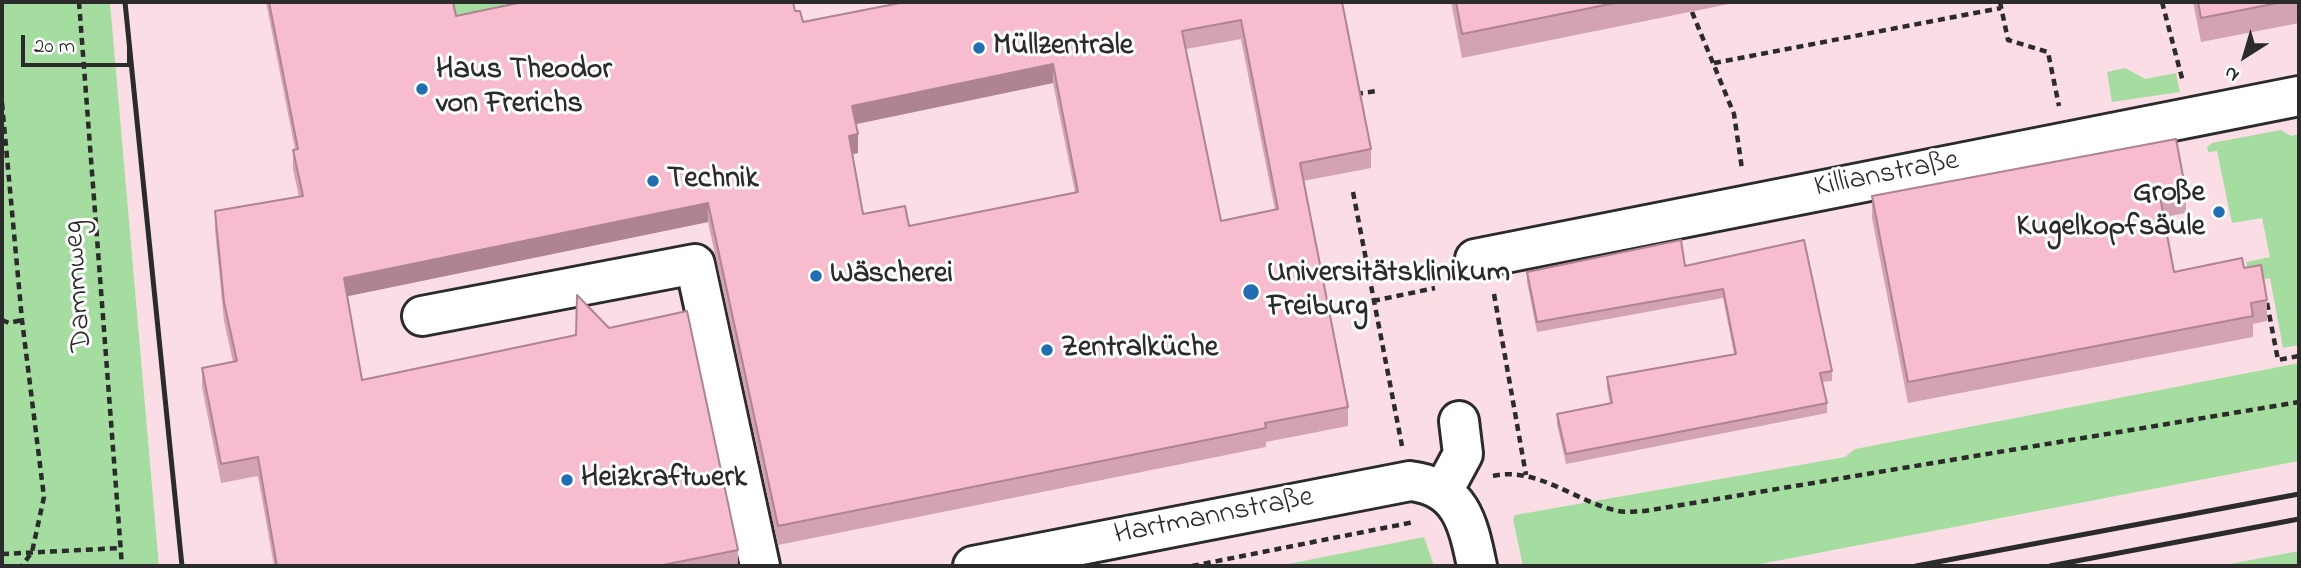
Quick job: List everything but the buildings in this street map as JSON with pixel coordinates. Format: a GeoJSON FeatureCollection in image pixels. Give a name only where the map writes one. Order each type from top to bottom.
{"type":"FeatureCollection","features":[{"type":"Feature","properties":{"kind":"street","name":"Killianstraße"},"geometry":{"type":"LineString","coordinates":[[1481,258],[2066,140],[2299,96]]}},
{"type":"Feature","properties":{"kind":"street"},"geometry":{"type":"LineString","coordinates":[[422,316],[695,264],[760,566]]}},
{"type":"Feature","properties":{"kind":"street"},"geometry":{"type":"LineString","coordinates":[[1459,421],[1463,454],[1420,490],[1465,519],[1477,566]]}},
{"type":"Feature","properties":{"kind":"street","name":"Hartmannstraße"},"geometry":{"type":"LineString","coordinates":[[973,566],[1420,490]]}},
{"type":"Feature","properties":{"kind":"path","name":"Dammweg"},"geometry":{"type":"LineString","coordinates":[[79,2],[122,566]]}},
{"type":"Feature","properties":{"kind":"path"},"geometry":{"type":"LineString","coordinates":[[2162,2],[2179,59]]}},
{"type":"Feature","properties":{"kind":"path"},"geometry":{"type":"LineString","coordinates":[[1714,63],[2001,5],[2008,40],[2048,51],[2066,140]]}},
{"type":"Feature","properties":{"kind":"path"},"geometry":{"type":"LineString","coordinates":[[1692,12],[1734,114],[1747,204]]}},
{"type":"Feature","properties":{"kind":"path"},"geometry":{"type":"LineString","coordinates":[[1356,94],[1376,91]]}},
{"type":"Feature","properties":{"kind":"path"},"geometry":{"type":"LineString","coordinates":[[2,103],[22,320],[44,496],[32,552],[22,566]]}},
{"type":"Feature","properties":{"kind":"path"},"geometry":{"type":"LineString","coordinates":[[1353,192],[1373,301],[1420,490],[1505,473],[1526,475],[1618,511],[1645,511],[2299,402]]}},
{"type":"Feature","properties":{"kind":"path"},"geometry":{"type":"LineString","coordinates":[[1481,258],[1526,475]]}},
{"type":"Feature","properties":{"kind":"path"},"geometry":{"type":"LineString","coordinates":[[1373,301],[1435,288]]}},
{"type":"Feature","properties":{"kind":"path"},"geometry":{"type":"LineString","coordinates":[[2265,296],[2278,360],[2299,356]]}},
{"type":"Feature","properties":{"kind":"path"},"geometry":{"type":"LineString","coordinates":[[2,320],[9,323],[22,320]]}},
{"type":"Feature","properties":{"kind":"path"},"geometry":{"type":"LineString","coordinates":[[2,554],[121,548]]}},
{"type":"Feature","properties":{"kind":"shaded area","name":"Universitätsklinikum Freiburg"},"geometry":{"type":"Polygon","coordinates":[[[110,2],[2299,2],[2299,363],[1855,449],[1845,457],[1516,515],[1513,520],[1523,566],[1434,566],[1423,538],[1278,566],[159,566],[110,2]]]}},
{"type":"Feature","properties":{"kind":"shaded area"},"geometry":{"type":"Polygon","coordinates":[[[2299,461],[2299,551],[2218,566],[1750,566],[2299,461]]]}},
{"type":"Feature","properties":{"kind":"green space"},"geometry":{"type":"Polygon","coordinates":[[[2,2],[110,2],[159,566],[2,566],[2,2]]]}},
{"type":"Feature","properties":{"kind":"green space"},"geometry":{"type":"Polygon","coordinates":[[[449,2],[511,2],[518,35],[468,64],[449,2]]]}},
{"type":"Feature","properties":{"kind":"green space"},"geometry":{"type":"Polygon","coordinates":[[[2125,68],[2145,79],[2176,73],[2180,92],[2112,102],[2107,72],[2125,68]]]}},
{"type":"Feature","properties":{"kind":"green space"},"geometry":{"type":"Polygon","coordinates":[[[2281,130],[2291,136],[2299,134],[2299,345],[2283,348],[2270,278],[2250,281],[2246,262],[2270,257],[2262,218],[2232,223],[2217,151],[2208,152],[2207,147],[2212,143],[2281,130]]]}},
{"type":"Feature","properties":{"kind":"green space"},"geometry":{"type":"Polygon","coordinates":[[[2299,363],[2299,461],[1750,566],[1523,566],[1513,520],[1515,515],[1845,457],[1855,449],[2299,363]]]}},
{"type":"Feature","properties":{"kind":"green space"},"geometry":{"type":"Polygon","coordinates":[[[1424,537],[1434,566],[1278,566],[1424,537]]]}},
{"type":"Feature","properties":{"kind":"green space"},"geometry":{"type":"Polygon","coordinates":[[[2299,551],[2299,566],[2218,566],[2299,551]]]}},
{"type":"Feature","properties":{"kind":"railway"},"geometry":{"type":"LineString","coordinates":[[125,2],[182,566]]}},
{"type":"Feature","properties":{"kind":"railway"},"geometry":{"type":"LineString","coordinates":[[1916,566],[2299,494]]}},
{"type":"Feature","properties":{"kind":"railway"},"geometry":{"type":"LineString","coordinates":[[2050,566],[2299,519]]}},
{"type":"Feature","properties":{"kind":"place","name":"Müllzentrale"},"geometry":{"type":"Point","coordinates":[979,48]}},
{"type":"Feature","properties":{"kind":"place","name":"Haus Theodor von Frerichs"},"geometry":{"type":"Point","coordinates":[422,89]}},
{"type":"Feature","properties":{"kind":"place","name":"Technik"},"geometry":{"type":"Point","coordinates":[653,181]}},
{"type":"Feature","properties":{"kind":"place","name":"Große Kugelkopfsäule"},"geometry":{"type":"Point","coordinates":[2219,212]}},
{"type":"Feature","properties":{"kind":"place","name":"Wäscherei"},"geometry":{"type":"Point","coordinates":[816,276]}},
{"type":"Feature","properties":{"kind":"place","name":"Universitätsklinikum Freiburg"},"geometry":{"type":"Point","coordinates":[1251,292]}},
{"type":"Feature","properties":{"kind":"place","name":"Zentralküche"},"geometry":{"type":"Point","coordinates":[1047,350]}},
{"type":"Feature","properties":{"kind":"place","name":"Heizkraftwerk"},"geometry":{"type":"Point","coordinates":[567,480]}}]}
